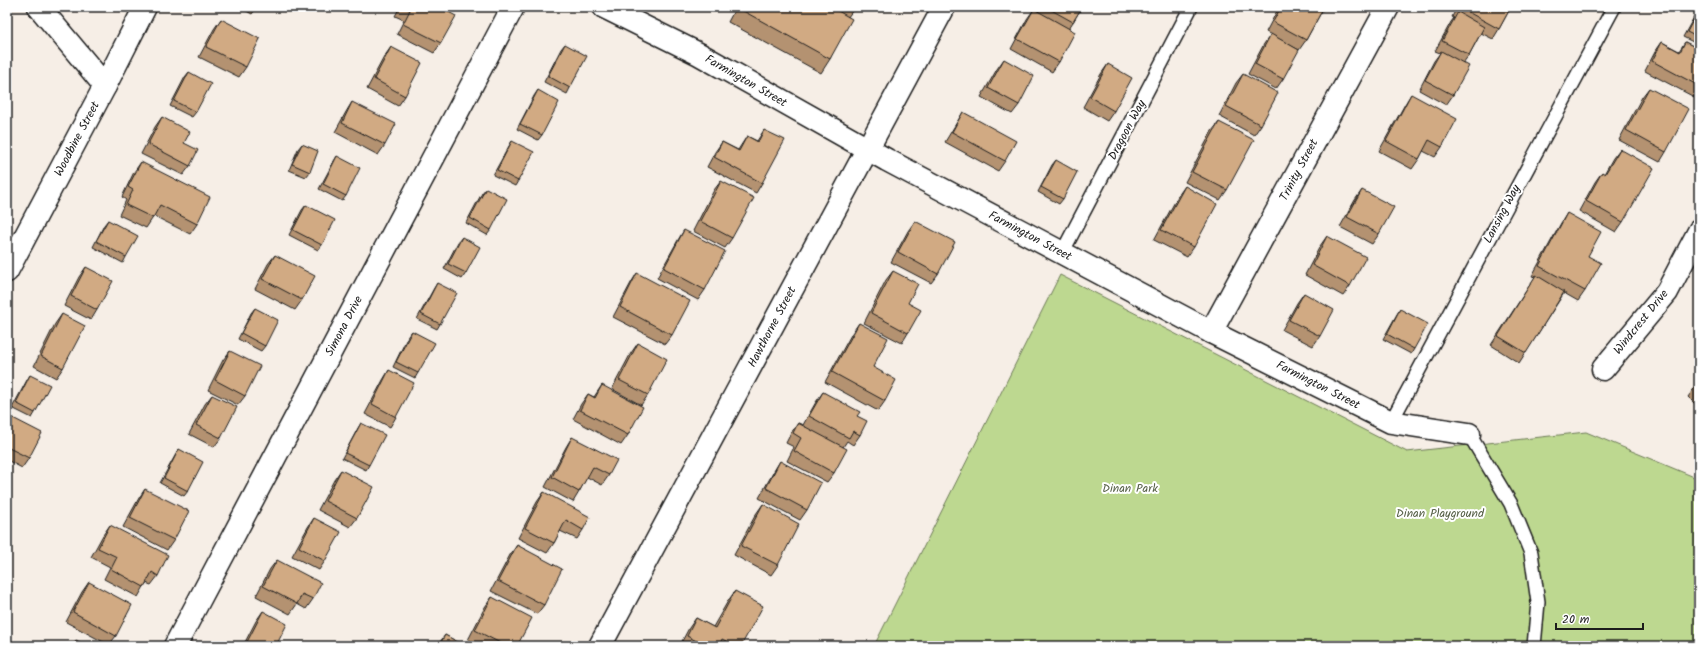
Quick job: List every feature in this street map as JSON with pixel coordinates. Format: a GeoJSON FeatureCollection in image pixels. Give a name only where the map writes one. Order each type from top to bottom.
{"type":"FeatureCollection","features":[{"type":"Feature","properties":{"kind":"street"},"geometry":{"type":"LineString","coordinates":[[39,7],[105,86]]}},
{"type":"Feature","properties":{"kind":"street","name":"Woodbine Street"},"geometry":{"type":"LineString","coordinates":[[7,271],[145,7]]}},
{"type":"Feature","properties":{"kind":"street","name":"Simona Drive"},"geometry":{"type":"LineString","coordinates":[[175,646],[513,7]]}},
{"type":"Feature","properties":{"kind":"street","name":"Farmington Street"},"geometry":{"type":"LineString","coordinates":[[604,7],[699,54],[868,150],[1211,332],[1390,422],[1468,434]]}},
{"type":"Feature","properties":{"kind":"street","name":"Hawthorne Street"},"geometry":{"type":"LineString","coordinates":[[600,646],[944,7]]}},
{"type":"Feature","properties":{"kind":"street","name":"Trinity Street"},"geometry":{"type":"LineString","coordinates":[[1211,332],[1388,7]]}},
{"type":"Feature","properties":{"kind":"street","name":"Windcrest Drive"},"geometry":{"type":"LineString","coordinates":[[1603,369],[1667,292],[1699,231]]}},
{"type":"Feature","properties":{"kind":"lane","name":"Dragoon Way"},"geometry":{"type":"LineString","coordinates":[[1062,253],[1191,7]]}},
{"type":"Feature","properties":{"kind":"lane","name":"Lansing Way"},"geometry":{"type":"LineString","coordinates":[[1390,422],[1614,7]]}},
{"type":"Feature","properties":{"kind":"lane"},"geometry":{"type":"LineString","coordinates":[[1468,434],[1511,504],[1531,552],[1538,602],[1534,646]]}},
{"type":"Feature","properties":{"kind":"green space","name":"Dinan Park"},"geometry":{"type":"Polygon","coordinates":[[[1060,275],[1407,452],[1586,432],[1699,479],[1699,646],[874,646],[1060,275]]]}},
{"type":"Feature","properties":{"kind":"building"},"geometry":{"type":"Polygon","coordinates":[[[404,7],[439,7],[456,16],[441,43],[403,24],[410,10],[404,7]]]}},
{"type":"Feature","properties":{"kind":"building"},"geometry":{"type":"Polygon","coordinates":[[[738,7],[831,7],[852,19],[830,59],[738,7]]]}},
{"type":"Feature","properties":{"kind":"building"},"geometry":{"type":"Polygon","coordinates":[[[1046,7],[1082,7],[1073,22],[1046,7]]]}},
{"type":"Feature","properties":{"kind":"building"},"geometry":{"type":"Polygon","coordinates":[[[1281,7],[1324,7],[1306,40],[1273,22],[1281,7]]]}},
{"type":"Feature","properties":{"kind":"building"},"geometry":{"type":"Polygon","coordinates":[[[1459,7],[1511,7],[1499,29],[1459,7]]]}},
{"type":"Feature","properties":{"kind":"building"},"geometry":{"type":"Polygon","coordinates":[[[1034,9],[1075,32],[1059,62],[1017,39],[1034,9]]]}},
{"type":"Feature","properties":{"kind":"building"},"geometry":{"type":"Polygon","coordinates":[[[1699,9],[1699,38],[1687,32],[1699,9]]]}},
{"type":"Feature","properties":{"kind":"building"},"geometry":{"type":"Polygon","coordinates":[[[1458,12],[1484,27],[1469,55],[1442,41],[1458,12]]]}},
{"type":"Feature","properties":{"kind":"building"},"geometry":{"type":"Polygon","coordinates":[[[221,19],[260,39],[246,67],[206,47],[221,19]]]}},
{"type":"Feature","properties":{"kind":"building"},"geometry":{"type":"Polygon","coordinates":[[[1271,34],[1299,50],[1283,79],[1255,64],[1271,34]]]}},
{"type":"Feature","properties":{"kind":"building"},"geometry":{"type":"Polygon","coordinates":[[[1662,42],[1680,52],[1685,42],[1699,49],[1699,86],[1652,61],[1662,42]]]}},
{"type":"Feature","properties":{"kind":"building"},"geometry":{"type":"Polygon","coordinates":[[[565,44],[587,56],[570,88],[548,76],[565,44]]]}},
{"type":"Feature","properties":{"kind":"building"},"geometry":{"type":"Polygon","coordinates":[[[391,47],[422,63],[405,96],[374,79],[391,47]]]}},
{"type":"Feature","properties":{"kind":"building"},"geometry":{"type":"Polygon","coordinates":[[[1441,51],[1469,66],[1453,95],[1425,80],[1441,51]]]}},
{"type":"Feature","properties":{"kind":"building"},"geometry":{"type":"Polygon","coordinates":[[[1004,59],[1034,76],[1019,105],[988,88],[1004,59]]]}},
{"type":"Feature","properties":{"kind":"building"},"geometry":{"type":"Polygon","coordinates":[[[1108,64],[1132,78],[1114,111],[1090,97],[1108,64]]]}},
{"type":"Feature","properties":{"kind":"building"},"geometry":{"type":"Polygon","coordinates":[[[189,72],[211,84],[196,112],[174,101],[189,72]]]}},
{"type":"Feature","properties":{"kind":"building"},"geometry":{"type":"Polygon","coordinates":[[[1243,74],[1278,93],[1261,125],[1226,106],[1243,74]]]}},
{"type":"Feature","properties":{"kind":"building"},"geometry":{"type":"Polygon","coordinates":[[[1649,88],[1689,109],[1666,152],[1626,130],[1649,88]]]}},
{"type":"Feature","properties":{"kind":"building"},"geometry":{"type":"Polygon","coordinates":[[[538,90],[559,102],[542,135],[520,124],[538,90]]]}},
{"type":"Feature","properties":{"kind":"building"},"geometry":{"type":"Polygon","coordinates":[[[1411,94],[1457,119],[1442,147],[1429,140],[1419,159],[1386,141],[1411,94]]]}},
{"type":"Feature","properties":{"kind":"building"},"geometry":{"type":"Polygon","coordinates":[[[352,102],[396,124],[385,145],[342,123],[352,102]]]}},
{"type":"Feature","properties":{"kind":"building"},"geometry":{"type":"Polygon","coordinates":[[[963,112],[1016,141],[1005,161],[952,132],[963,112]]]}},
{"type":"Feature","properties":{"kind":"building"},"geometry":{"type":"Polygon","coordinates":[[[162,117],[190,132],[184,143],[198,150],[190,166],[148,144],[162,117]]]}},
{"type":"Feature","properties":{"kind":"building"},"geometry":{"type":"Polygon","coordinates":[[[1219,122],[1254,140],[1227,190],[1192,172],[1219,122]]]}},
{"type":"Feature","properties":{"kind":"building"},"geometry":{"type":"Polygon","coordinates":[[[764,130],[785,140],[762,183],[714,157],[722,142],[739,151],[747,136],[758,142],[764,130]]]}},
{"type":"Feature","properties":{"kind":"building"},"geometry":{"type":"Polygon","coordinates":[[[512,141],[534,152],[518,181],[497,170],[512,141]]]}},
{"type":"Feature","properties":{"kind":"building"},"geometry":{"type":"Polygon","coordinates":[[[302,144],[318,151],[310,172],[292,164],[302,144]]]}},
{"type":"Feature","properties":{"kind":"building"},"geometry":{"type":"Polygon","coordinates":[[[1620,149],[1654,168],[1623,222],[1586,201],[1602,172],[1605,174],[1620,149]]]}},
{"type":"Feature","properties":{"kind":"building"},"geometry":{"type":"Polygon","coordinates":[[[337,156],[360,168],[346,196],[323,184],[337,156]]]}},
{"type":"Feature","properties":{"kind":"building"},"geometry":{"type":"Polygon","coordinates":[[[1056,160],[1077,172],[1063,199],[1041,187],[1056,160]]]}},
{"type":"Feature","properties":{"kind":"building"},"geometry":{"type":"Polygon","coordinates":[[[141,162],[210,197],[197,224],[160,205],[153,218],[126,205],[133,190],[128,187],[141,162]]]}},
{"type":"Feature","properties":{"kind":"building"},"geometry":{"type":"Polygon","coordinates":[[[721,181],[754,198],[732,238],[700,221],[721,181]]]}},
{"type":"Feature","properties":{"kind":"building"},"geometry":{"type":"Polygon","coordinates":[[[1185,186],[1217,204],[1194,247],[1161,230],[1185,186]]]}},
{"type":"Feature","properties":{"kind":"building"},"geometry":{"type":"Polygon","coordinates":[[[486,188],[507,199],[491,230],[470,218],[486,188]]]}},
{"type":"Feature","properties":{"kind":"building"},"geometry":{"type":"Polygon","coordinates":[[[1362,190],[1394,207],[1379,234],[1347,217],[1362,190]]]}},
{"type":"Feature","properties":{"kind":"building"},"geometry":{"type":"Polygon","coordinates":[[[306,205],[335,220],[322,245],[293,230],[306,205]]]}},
{"type":"Feature","properties":{"kind":"building"},"geometry":{"type":"Polygon","coordinates":[[[1567,213],[1601,232],[1588,256],[1601,263],[1585,291],[1539,266],[1567,213]]]}},
{"type":"Feature","properties":{"kind":"building"},"geometry":{"type":"Polygon","coordinates":[[[108,220],[138,236],[126,257],[96,241],[108,220]]]}},
{"type":"Feature","properties":{"kind":"building"},"geometry":{"type":"Polygon","coordinates":[[[915,221],[955,242],[938,274],[898,252],[915,221]]]}},
{"type":"Feature","properties":{"kind":"building"},"geometry":{"type":"Polygon","coordinates":[[[684,230],[725,251],[705,290],[664,268],[684,230]]]}},
{"type":"Feature","properties":{"kind":"building"},"geometry":{"type":"Polygon","coordinates":[[[1327,236],[1366,257],[1350,286],[1312,265],[1327,236]]]}},
{"type":"Feature","properties":{"kind":"building"},"geometry":{"type":"Polygon","coordinates":[[[462,237],[480,247],[466,273],[448,264],[462,237]]]}},
{"type":"Feature","properties":{"kind":"building"},"geometry":{"type":"Polygon","coordinates":[[[275,255],[315,276],[302,300],[262,279],[275,255]]]}},
{"type":"Feature","properties":{"kind":"building"},"geometry":{"type":"Polygon","coordinates":[[[86,267],[113,281],[97,310],[71,296],[86,267]]]}},
{"type":"Feature","properties":{"kind":"building"},"geometry":{"type":"Polygon","coordinates":[[[893,271],[918,284],[908,303],[921,310],[908,333],[871,313],[893,271]]]}},
{"type":"Feature","properties":{"kind":"building"},"geometry":{"type":"Polygon","coordinates":[[[637,273],[690,301],[672,335],[620,307],[637,273]]]}},
{"type":"Feature","properties":{"kind":"building"},"geometry":{"type":"Polygon","coordinates":[[[1536,275],[1564,292],[1526,353],[1498,336],[1536,275]]]}},
{"type":"Feature","properties":{"kind":"building"},"geometry":{"type":"Polygon","coordinates":[[[437,283],[457,293],[440,324],[421,314],[437,283]]]}},
{"type":"Feature","properties":{"kind":"building"},"geometry":{"type":"Polygon","coordinates":[[[1304,293],[1334,310],[1320,336],[1289,320],[1304,293]]]}},
{"type":"Feature","properties":{"kind":"building"},"geometry":{"type":"Polygon","coordinates":[[[255,308],[278,320],[265,346],[241,333],[255,308]]]}},
{"type":"Feature","properties":{"kind":"building"},"geometry":{"type":"Polygon","coordinates":[[[1400,309],[1428,324],[1414,349],[1387,334],[1400,309]]]}},
{"type":"Feature","properties":{"kind":"building"},"geometry":{"type":"Polygon","coordinates":[[[62,314],[85,326],[63,368],[41,356],[62,314]]]}},
{"type":"Feature","properties":{"kind":"building"},"geometry":{"type":"Polygon","coordinates":[[[859,323],[888,338],[873,367],[896,380],[885,401],[832,372],[859,323]]]}},
{"type":"Feature","properties":{"kind":"building"},"geometry":{"type":"Polygon","coordinates":[[[412,331],[435,343],[418,373],[396,362],[412,331]]]}},
{"type":"Feature","properties":{"kind":"building"},"geometry":{"type":"Polygon","coordinates":[[[638,343],[667,359],[648,395],[619,380],[638,343]]]}},
{"type":"Feature","properties":{"kind":"building"},"geometry":{"type":"Polygon","coordinates":[[[230,351],[260,366],[245,396],[215,380],[230,351]]]}},
{"type":"Feature","properties":{"kind":"building"},"geometry":{"type":"Polygon","coordinates":[[[389,370],[414,383],[396,417],[372,404],[389,370]]]}},
{"type":"Feature","properties":{"kind":"building"},"geometry":{"type":"Polygon","coordinates":[[[30,375],[50,385],[35,413],[16,403],[30,375]]]}},
{"type":"Feature","properties":{"kind":"building"},"geometry":{"type":"Polygon","coordinates":[[[1699,383],[1699,392],[1695,387],[1699,383]]]}},
{"type":"Feature","properties":{"kind":"building"},"geometry":{"type":"Polygon","coordinates":[[[602,385],[643,407],[628,435],[580,410],[588,394],[595,398],[602,385]]]}},
{"type":"Feature","properties":{"kind":"building"},"geometry":{"type":"Polygon","coordinates":[[[823,392],[860,412],[857,416],[867,421],[860,435],[853,431],[849,438],[809,416],[823,392]]]}},
{"type":"Feature","properties":{"kind":"building"},"geometry":{"type":"Polygon","coordinates":[[[212,395],[237,407],[221,438],[196,425],[212,395]]]}},
{"type":"Feature","properties":{"kind":"building"},"geometry":{"type":"Polygon","coordinates":[[[7,415],[42,433],[29,458],[7,447],[7,415]]]}},
{"type":"Feature","properties":{"kind":"building"},"geometry":{"type":"Polygon","coordinates":[[[361,423],[385,435],[369,465],[345,453],[361,423]]]}},
{"type":"Feature","properties":{"kind":"building"},"geometry":{"type":"Polygon","coordinates":[[[798,423],[847,449],[834,473],[794,451],[801,438],[793,433],[798,423]]]}},
{"type":"Feature","properties":{"kind":"building"},"geometry":{"type":"Polygon","coordinates":[[[572,437],[617,460],[609,475],[593,467],[579,492],[552,477],[572,437]]]}},
{"type":"Feature","properties":{"kind":"building"},"geometry":{"type":"Polygon","coordinates":[[[179,449],[203,462],[188,491],[164,478],[179,449]]]}},
{"type":"Feature","properties":{"kind":"building"},"geometry":{"type":"Polygon","coordinates":[[[780,461],[821,483],[807,510],[766,488],[780,461]]]}},
{"type":"Feature","properties":{"kind":"building"},"geometry":{"type":"Polygon","coordinates":[[[341,470],[374,487],[357,518],[325,501],[341,470]]]}},
{"type":"Feature","properties":{"kind":"building"},"geometry":{"type":"Polygon","coordinates":[[[145,489],[189,511],[174,540],[130,518],[145,489]]]}},
{"type":"Feature","properties":{"kind":"building"},"geometry":{"type":"Polygon","coordinates":[[[544,492],[590,517],[583,530],[566,520],[554,543],[525,528],[544,492]]]}},
{"type":"Feature","properties":{"kind":"building"},"geometry":{"type":"Polygon","coordinates":[[[763,504],[799,524],[778,565],[741,546],[763,504]]]}},
{"type":"Feature","properties":{"kind":"building"},"geometry":{"type":"Polygon","coordinates":[[[314,518],[341,532],[325,561],[299,547],[314,518]]]}},
{"type":"Feature","properties":{"kind":"building"},"geometry":{"type":"Polygon","coordinates":[[[110,525],[168,555],[158,576],[152,572],[144,587],[111,569],[117,557],[98,548],[110,525]]]}},
{"type":"Feature","properties":{"kind":"building"},"geometry":{"type":"Polygon","coordinates":[[[517,545],[562,569],[544,605],[498,581],[517,545]]]}},
{"type":"Feature","properties":{"kind":"building"},"geometry":{"type":"Polygon","coordinates":[[[277,560],[321,583],[313,599],[302,594],[297,604],[263,586],[277,560]]]}},
{"type":"Feature","properties":{"kind":"building"},"geometry":{"type":"Polygon","coordinates":[[[89,582],[132,605],[116,636],[73,612],[89,582]]]}},
{"type":"Feature","properties":{"kind":"building"},"geometry":{"type":"Polygon","coordinates":[[[735,591],[763,606],[741,646],[736,646],[722,639],[719,646],[706,646],[687,636],[696,618],[715,628],[735,591]]]}},
{"type":"Feature","properties":{"kind":"building"},"geometry":{"type":"Polygon","coordinates":[[[492,597],[532,618],[517,646],[506,646],[475,630],[492,597]]]}},
{"type":"Feature","properties":{"kind":"building"},"geometry":{"type":"Polygon","coordinates":[[[263,611],[287,624],[276,646],[254,646],[247,642],[263,611]]]}},
{"type":"Feature","properties":{"kind":"building"},"geometry":{"type":"Polygon","coordinates":[[[445,635],[465,646],[439,646],[445,635]]]}},
{"type":"Feature","properties":{"kind":"building"},"geometry":{"type":"Polygon","coordinates":[[[76,640],[87,646],[73,646],[76,640]]]}},
{"type":"Feature","properties":{"kind":"park label","name":"Dinan Playground"},"geometry":{"type":"Point","coordinates":[1440,513]}}]}
